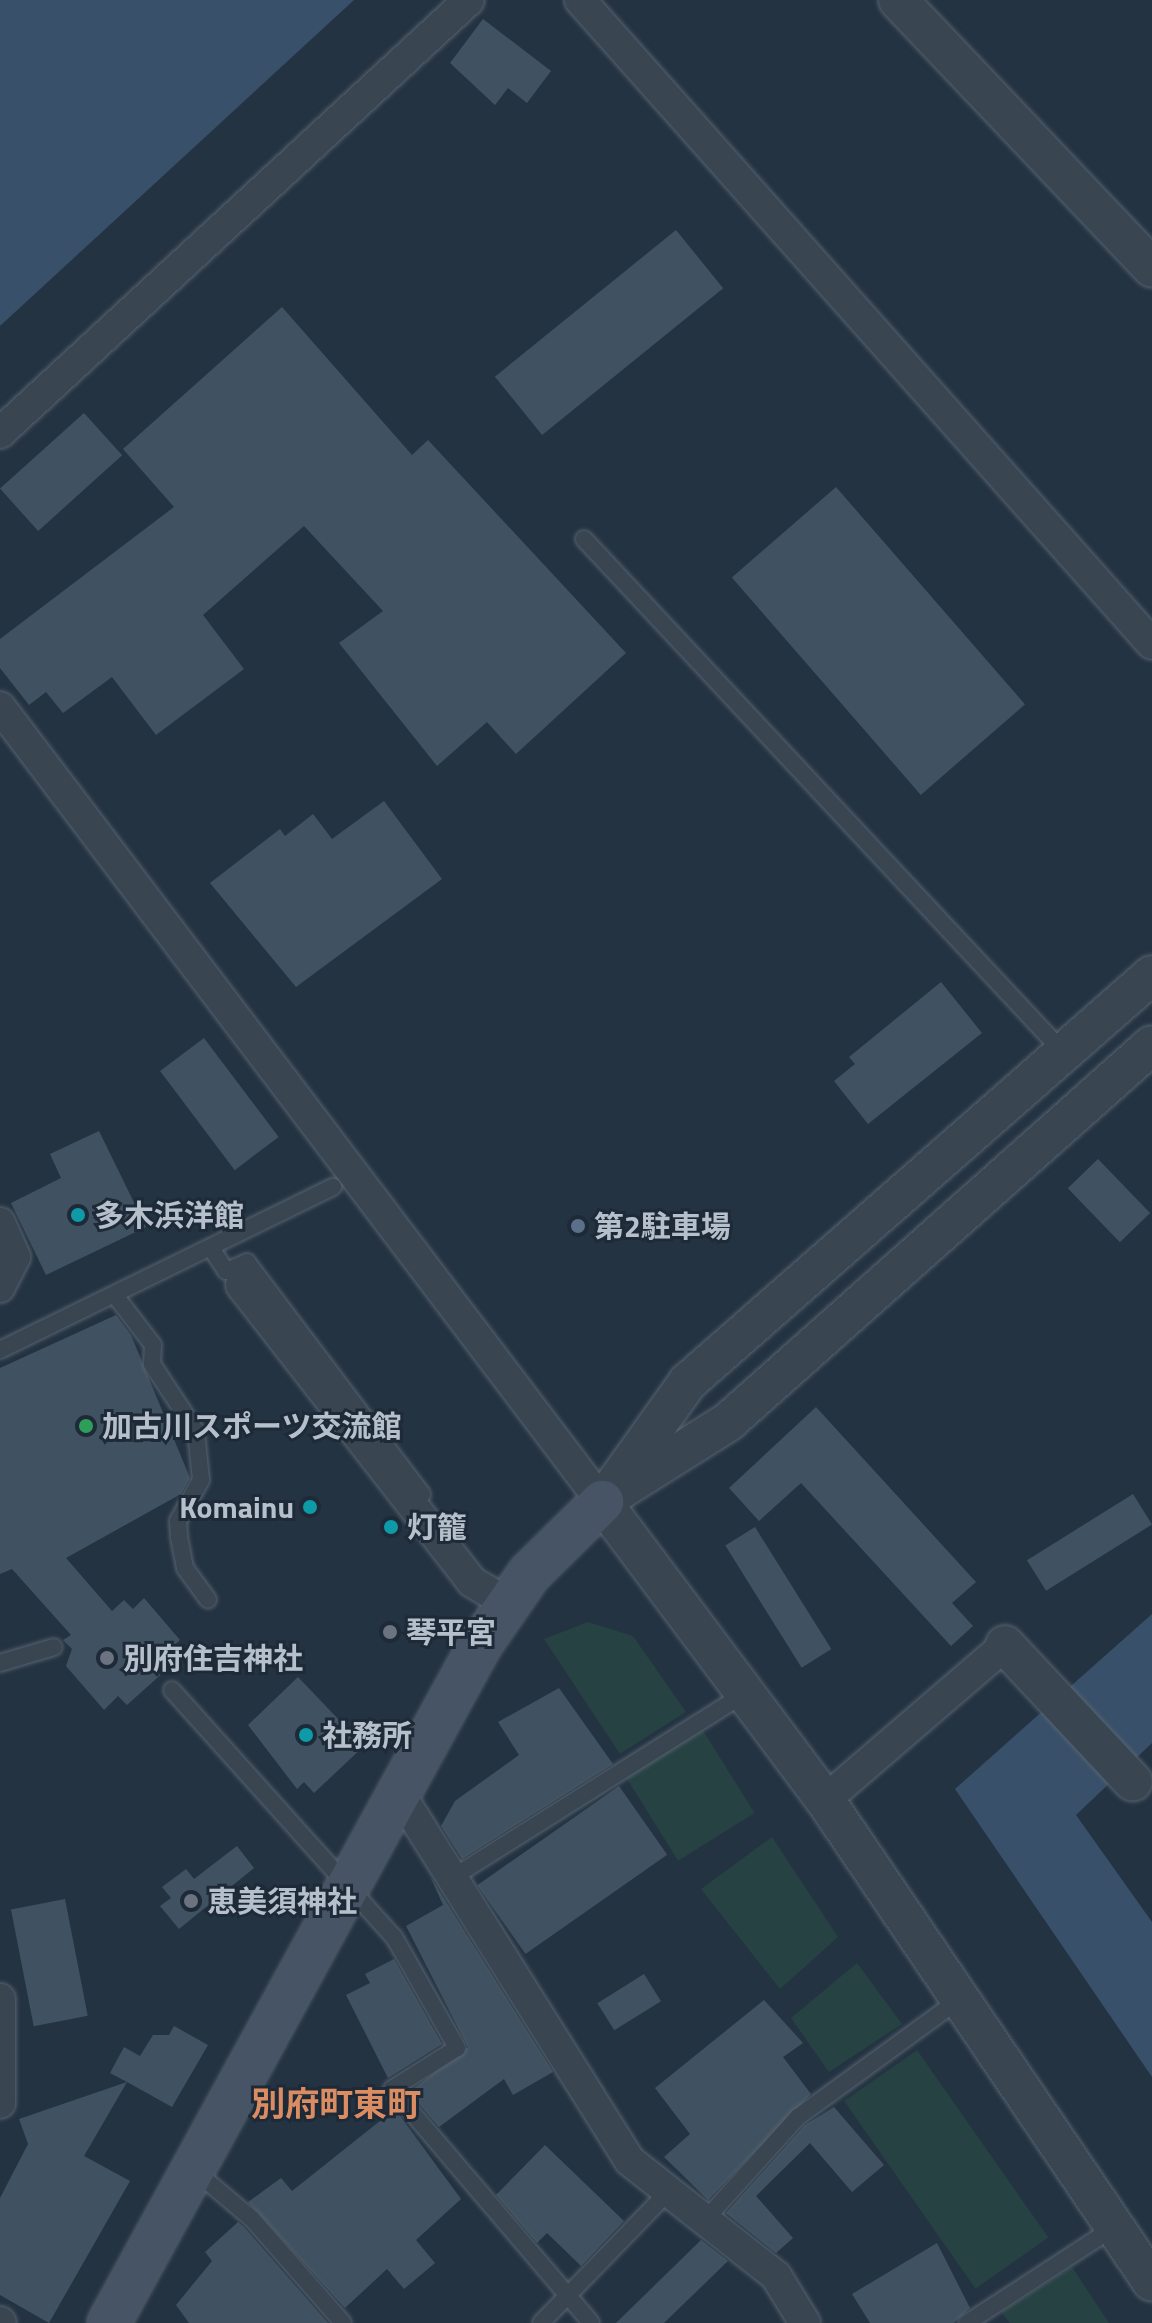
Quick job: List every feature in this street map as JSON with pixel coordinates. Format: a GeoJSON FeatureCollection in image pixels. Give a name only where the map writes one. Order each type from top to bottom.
{"type":"FeatureCollection","features":[{"type":"Feature","properties":{"kind":"main road"},"geometry":{"type":"LineString","coordinates":[[109,2323],[348,1885],[508,1603],[602,1502]]}},
{"type":"Feature","properties":{"kind":"street"},"geometry":{"type":"LineString","coordinates":[[0,433],[469,0]]}},
{"type":"Feature","properties":{"kind":"street"},"geometry":{"type":"LineString","coordinates":[[580,0],[1152,644]]}},
{"type":"Feature","properties":{"kind":"street"},"geometry":{"type":"LineString","coordinates":[[898,0],[1152,268]]}},
{"type":"Feature","properties":{"kind":"street"},"geometry":{"type":"LineString","coordinates":[[0,707],[825,1800],[1152,2282]]}},
{"type":"Feature","properties":{"kind":"street"},"geometry":{"type":"LineString","coordinates":[[602,1502],[688,1382],[1152,975]]}},
{"type":"Feature","properties":{"kind":"street"},"geometry":{"type":"LineString","coordinates":[[602,1502],[728,1422],[1152,1045]]}},
{"type":"Feature","properties":{"kind":"street"},"geometry":{"type":"LineString","coordinates":[[1064,1053],[1103,1091]]}},
{"type":"Feature","properties":{"kind":"street"},"geometry":{"type":"LineString","coordinates":[[0,1223],[15,1257],[0,1287]]}},
{"type":"Feature","properties":{"kind":"street"},"geometry":{"type":"LineString","coordinates":[[241,1285],[472,1582],[508,1603]]}},
{"type":"Feature","properties":{"kind":"street"},"geometry":{"type":"LineString","coordinates":[[825,1800],[1005,1645],[1142,1781]]}},
{"type":"Feature","properties":{"kind":"street"},"geometry":{"type":"LineString","coordinates":[[399,1793],[455,1876],[630,2161],[776,2276],[805,2323]]}},
{"type":"Feature","properties":{"kind":"street"},"geometry":{"type":"LineString","coordinates":[[0,1999],[0,2103]]}},
{"type":"Feature","properties":{"kind":"lane"},"geometry":{"type":"LineString","coordinates":[[584,539],[1064,1053]]}},
{"type":"Feature","properties":{"kind":"lane"},"geometry":{"type":"LineString","coordinates":[[0,1350],[117,1298],[333,1187]]}},
{"type":"Feature","properties":{"kind":"lane"},"geometry":{"type":"LineString","coordinates":[[211,1248],[226,1271],[247,1262],[479,1569]]}},
{"type":"Feature","properties":{"kind":"lane"},"geometry":{"type":"LineString","coordinates":[[117,1298],[153,1345],[159,1379],[196,1431],[201,1480],[178,1521],[179,1537],[185,1568],[208,1600]]}},
{"type":"Feature","properties":{"kind":"lane"},"geometry":{"type":"LineString","coordinates":[[0,1663],[54,1647]]}},
{"type":"Feature","properties":{"kind":"lane"},"geometry":{"type":"LineString","coordinates":[[172,1690],[394,1937],[457,2048],[392,2089],[591,2323]]}},
{"type":"Feature","properties":{"kind":"lane"},"geometry":{"type":"LineString","coordinates":[[455,1876],[746,1693]]}},
{"type":"Feature","properties":{"kind":"lane"},"geometry":{"type":"LineString","coordinates":[[705,2220],[798,2117],[960,1999]]}},
{"type":"Feature","properties":{"kind":"lane"},"geometry":{"type":"LineString","coordinates":[[193,2169],[252,2219],[343,2323]]}},
{"type":"Feature","properties":{"kind":"lane"},"geometry":{"type":"LineString","coordinates":[[541,2323],[569,2298],[669,2191]]}},
{"type":"Feature","properties":{"kind":"lane"},"geometry":{"type":"LineString","coordinates":[[967,2323],[1115,2227]]}},
{"type":"Feature","properties":{"kind":"green space"},"geometry":{"type":"Polygon","coordinates":[[[588,1622],[633,1636],[686,1712],[620,1754],[544,1639],[588,1622]]]}},
{"type":"Feature","properties":{"kind":"green space"},"geometry":{"type":"Polygon","coordinates":[[[702,1729],[754,1813],[678,1861],[626,1777],[702,1729]]]}},
{"type":"Feature","properties":{"kind":"green space"},"geometry":{"type":"Polygon","coordinates":[[[772,1837],[838,1937],[780,1989],[701,1889],[772,1837]]]}},
{"type":"Feature","properties":{"kind":"green space"},"geometry":{"type":"Polygon","coordinates":[[[857,1963],[902,2024],[829,2072],[791,2018],[857,1963]]]}},
{"type":"Feature","properties":{"kind":"green space"},"geometry":{"type":"Polygon","coordinates":[[[917,2050],[1048,2238],[975,2289],[844,2101],[917,2050]]]}},
{"type":"Feature","properties":{"kind":"green space"},"geometry":{"type":"Polygon","coordinates":[[[1072,2267],[1109,2323],[1010,2323],[1001,2312],[1072,2267]]]}},
{"type":"Feature","properties":{"kind":"water"},"geometry":{"type":"Polygon","coordinates":[[[0,0],[354,0],[0,326],[0,0]]]}},
{"type":"Feature","properties":{"kind":"water"},"geometry":{"type":"Polygon","coordinates":[[[1152,1614],[1152,1743],[1076,1815],[1152,1922],[1152,2077],[955,1789],[1152,1614]]]}},
{"type":"Feature","properties":{"kind":"building"},"geometry":{"type":"Polygon","coordinates":[[[483,19],[551,71],[527,103],[508,88],[495,105],[450,63],[483,19]]]}},
{"type":"Feature","properties":{"kind":"building"},"geometry":{"type":"Polygon","coordinates":[[[676,230],[723,288],[542,435],[495,377],[676,230]]]}},
{"type":"Feature","properties":{"kind":"building"},"geometry":{"type":"Polygon","coordinates":[[[282,307],[412,455],[428,440],[626,653],[516,754],[487,722],[437,766],[339,643],[383,611],[304,526],[203,615],[244,669],[156,735],[112,677],[63,713],[46,692],[29,705],[0,668],[0,639],[174,507],[123,449],[282,307]]]}},
{"type":"Feature","properties":{"kind":"building"},"geometry":{"type":"Polygon","coordinates":[[[84,413],[122,455],[38,531],[0,489],[84,413]]]}},
{"type":"Feature","properties":{"kind":"building"},"geometry":{"type":"Polygon","coordinates":[[[836,487],[1025,704],[921,795],[732,578],[836,487]]]}},
{"type":"Feature","properties":{"kind":"building"},"geometry":{"type":"Polygon","coordinates":[[[384,801],[442,879],[296,987],[210,883],[280,829],[285,836],[313,814],[332,839],[384,801]]]}},
{"type":"Feature","properties":{"kind":"building"},"geometry":{"type":"Polygon","coordinates":[[[941,982],[982,1033],[868,1124],[834,1081],[855,1064],[849,1057],[941,982]]]}},
{"type":"Feature","properties":{"kind":"building"},"geometry":{"type":"Polygon","coordinates":[[[204,1038],[279,1137],[235,1170],[160,1071],[204,1038]]]}},
{"type":"Feature","properties":{"kind":"building","name":"多木浜洋館"},"geometry":{"type":"Polygon","coordinates":[[[99,1131],[146,1227],[46,1275],[11,1203],[61,1178],[50,1154],[99,1131]]]}},
{"type":"Feature","properties":{"kind":"building"},"geometry":{"type":"Polygon","coordinates":[[[1098,1159],[1150,1213],[1120,1242],[1068,1188],[1098,1159]]]}},
{"type":"Feature","properties":{"kind":"building","name":"加古川スポーツ交流館"},"geometry":{"type":"Polygon","coordinates":[[[116,1315],[131,1335],[190,1478],[181,1494],[66,1558],[112,1611],[124,1600],[133,1609],[144,1598],[180,1640],[168,1651],[176,1661],[127,1705],[118,1696],[104,1710],[66,1666],[72,1649],[63,1640],[71,1635],[12,1569],[0,1574],[0,1368],[116,1315]]]}},
{"type":"Feature","properties":{"kind":"building"},"geometry":{"type":"Polygon","coordinates":[[[816,1407],[976,1582],[952,1603],[973,1626],[951,1646],[801,1483],[759,1521],[729,1488],[816,1407]]]}},
{"type":"Feature","properties":{"kind":"building"},"geometry":{"type":"Polygon","coordinates":[[[1133,1494],[1152,1525],[1046,1591],[1027,1560],[1133,1494]]]}},
{"type":"Feature","properties":{"kind":"building"},"geometry":{"type":"Polygon","coordinates":[[[755,1527],[831,1649],[802,1668],[725,1546],[755,1527]]]}},
{"type":"Feature","properties":{"kind":"building","name":"社務所"},"geometry":{"type":"Polygon","coordinates":[[[298,1677],[364,1746],[314,1793],[304,1782],[297,1789],[248,1725],[298,1677]]]}},
{"type":"Feature","properties":{"kind":"building"},"geometry":{"type":"Polygon","coordinates":[[[559,1688],[613,1764],[462,1859],[441,1826],[455,1801],[519,1755],[498,1722],[559,1688]]]}},
{"type":"Feature","properties":{"kind":"building"},"geometry":{"type":"Polygon","coordinates":[[[619,1786],[667,1855],[525,1954],[477,1885],[619,1786]]]}},
{"type":"Feature","properties":{"kind":"building","name":"恵美須神社"},"geometry":{"type":"Polygon","coordinates":[[[237,1846],[254,1868],[179,1929],[160,1906],[171,1898],[162,1887],[186,1869],[194,1879],[237,1846]]]}},
{"type":"Feature","properties":{"kind":"building"},"geometry":{"type":"Polygon","coordinates":[[[431,1878],[553,2072],[513,2095],[504,2079],[439,2127],[409,2092],[468,2047],[406,1926],[443,1905],[431,1878]]]}},
{"type":"Feature","properties":{"kind":"building"},"geometry":{"type":"Polygon","coordinates":[[[65,1899],[88,2016],[34,2026],[11,1909],[65,1899]]]}},
{"type":"Feature","properties":{"kind":"building"},"geometry":{"type":"Polygon","coordinates":[[[394,1959],[442,2044],[388,2078],[346,1995],[370,1983],[365,1974],[394,1959]]]}},
{"type":"Feature","properties":{"kind":"building"},"geometry":{"type":"Polygon","coordinates":[[[644,1974],[661,2001],[614,2030],[597,2003],[644,1974]]]}},
{"type":"Feature","properties":{"kind":"building"},"geometry":{"type":"Polygon","coordinates":[[[764,2000],[803,2043],[783,2057],[811,2094],[708,2200],[664,2157],[690,2134],[655,2088],[764,2000]]]}},
{"type":"Feature","properties":{"kind":"building"},"geometry":{"type":"Polygon","coordinates":[[[174,2026],[208,2045],[172,2107],[110,2073],[124,2047],[140,2056],[153,2035],[169,2035],[174,2026]]]}},
{"type":"Feature","properties":{"kind":"building"},"geometry":{"type":"Polygon","coordinates":[[[127,2082],[84,2156],[130,2181],[49,2323],[0,2295],[0,2198],[28,2144],[19,2119],[127,2082]]]}},
{"type":"Feature","properties":{"kind":"building"},"geometry":{"type":"Polygon","coordinates":[[[834,2107],[884,2165],[852,2192],[810,2143],[756,2196],[793,2238],[776,2253],[726,2213],[805,2125],[834,2107]]]}},
{"type":"Feature","properties":{"kind":"building"},"geometry":{"type":"Polygon","coordinates":[[[395,2109],[461,2199],[416,2240],[435,2263],[404,2289],[387,2269],[345,2308],[248,2202],[281,2178],[292,2191],[395,2109]]]}},
{"type":"Feature","properties":{"kind":"building"},"geometry":{"type":"Polygon","coordinates":[[[545,2145],[624,2221],[581,2266],[547,2233],[537,2243],[496,2195],[545,2145]]]}},
{"type":"Feature","properties":{"kind":"building"},"geometry":{"type":"Polygon","coordinates":[[[238,2222],[328,2323],[189,2323],[176,2305],[212,2261],[205,2252],[238,2222]]]}},
{"type":"Feature","properties":{"kind":"building"},"geometry":{"type":"Polygon","coordinates":[[[701,2240],[728,2261],[664,2323],[616,2323],[701,2240]]]}},
{"type":"Feature","properties":{"kind":"building"},"geometry":{"type":"Polygon","coordinates":[[[937,2243],[970,2308],[954,2323],[870,2323],[852,2294],[937,2243]]]}},
{"type":"Feature","properties":{"kind":"place","name":"多木浜洋館"},"geometry":{"type":"Point","coordinates":[78,1215]}},
{"type":"Feature","properties":{"kind":"place","name":"第2駐車場"},"geometry":{"type":"Point","coordinates":[578,1226]}},
{"type":"Feature","properties":{"kind":"place","name":"加古川スポーツ交流館"},"geometry":{"type":"Point","coordinates":[86,1426]}},
{"type":"Feature","properties":{"kind":"place","name":"Komainu"},"geometry":{"type":"Point","coordinates":[310,1507]}},
{"type":"Feature","properties":{"kind":"place","name":"灯籠"},"geometry":{"type":"Point","coordinates":[391,1527]}},
{"type":"Feature","properties":{"kind":"place","name":"琴平宮"},"geometry":{"type":"Point","coordinates":[390,1632]}},
{"type":"Feature","properties":{"kind":"place","name":"別府住吉神社"},"geometry":{"type":"Point","coordinates":[107,1658]}},
{"type":"Feature","properties":{"kind":"place","name":"社務所"},"geometry":{"type":"Point","coordinates":[306,1735]}},
{"type":"Feature","properties":{"kind":"place","name":"恵美須神社"},"geometry":{"type":"Point","coordinates":[191,1901]}},
{"type":"Feature","properties":{"kind":"district","name":"別府町東町"},"geometry":{"type":"Point","coordinates":[336,2104]}}]}
